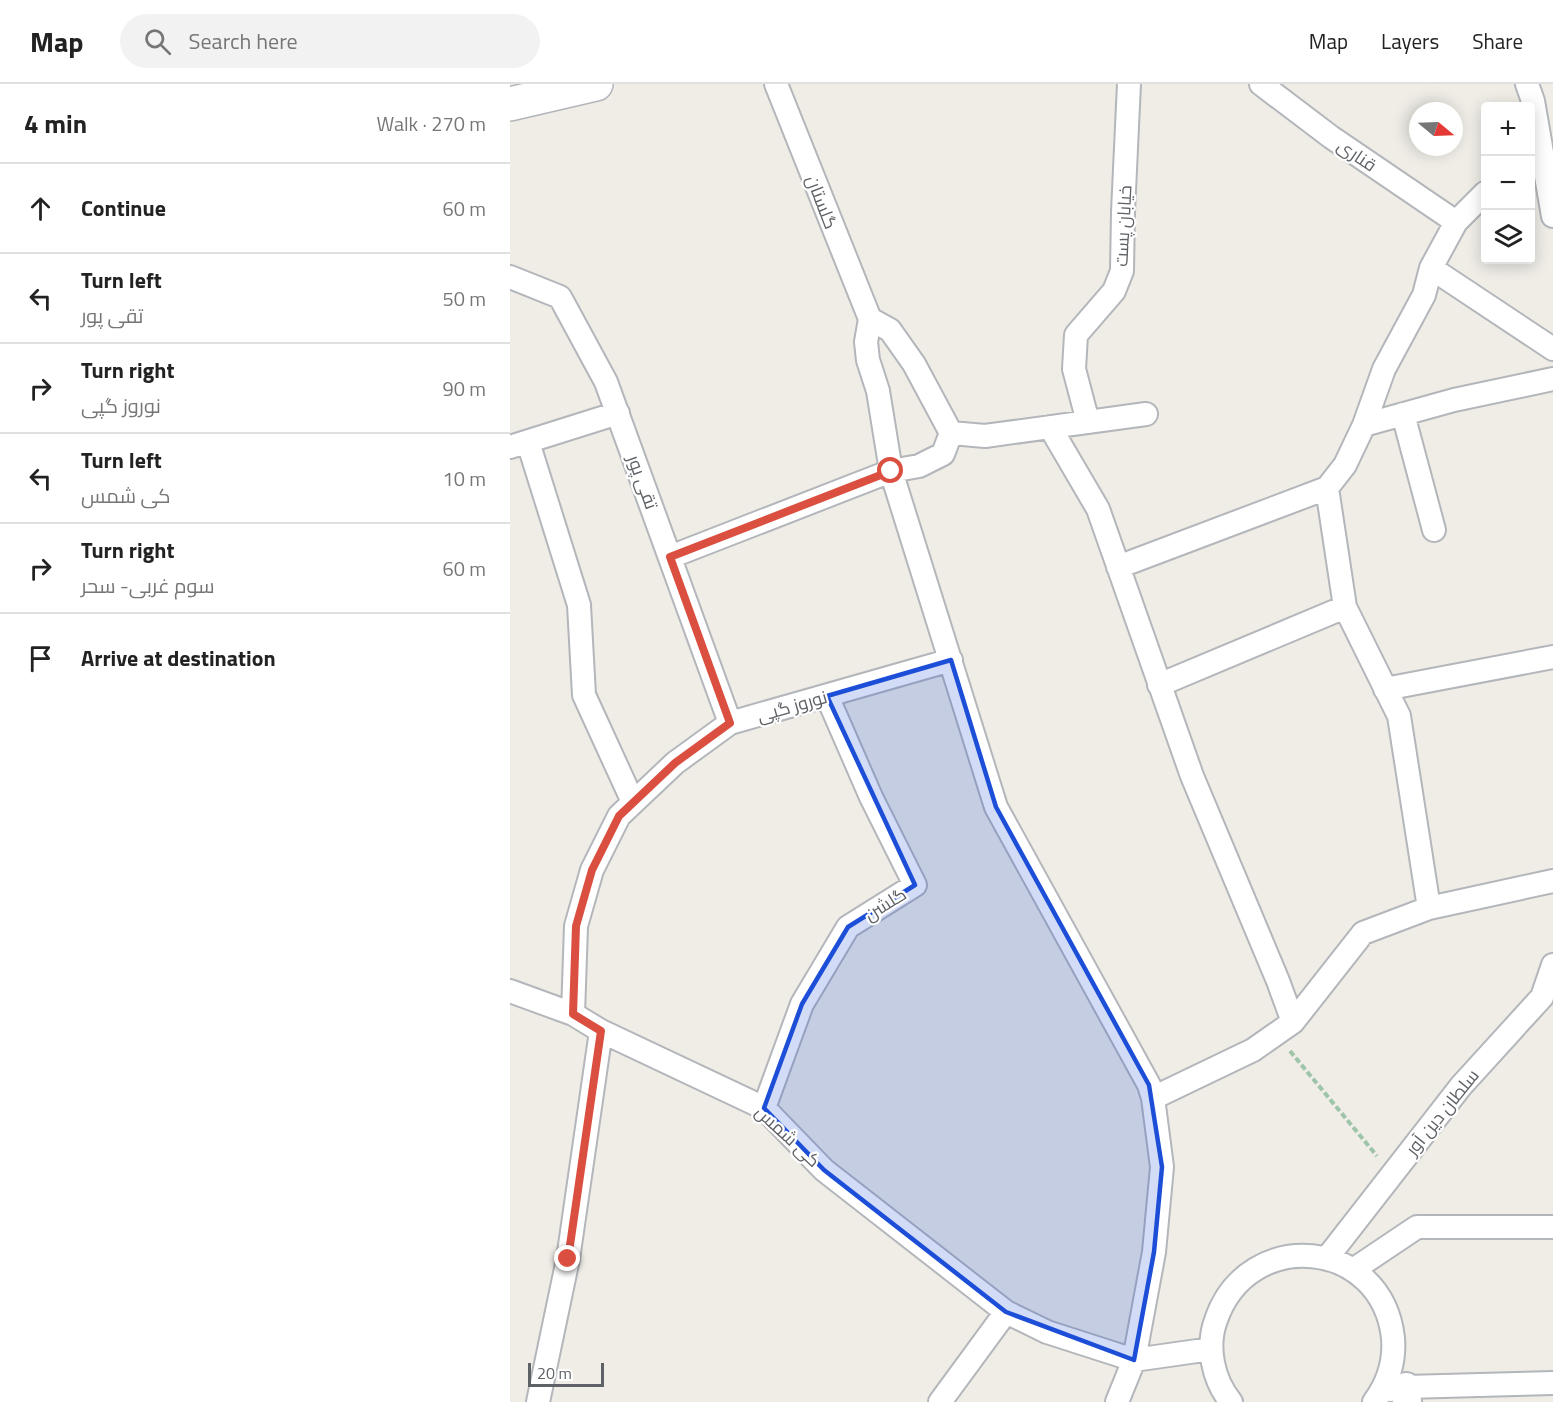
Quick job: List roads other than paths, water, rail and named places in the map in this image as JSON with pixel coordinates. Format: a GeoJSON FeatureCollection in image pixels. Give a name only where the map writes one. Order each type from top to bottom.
{"type":"FeatureCollection","features":[{"type":"Feature","properties":{"kind":"main road"},"geometry":{"type":"LineString","coordinates":[[510,104],[596,84]]}},
{"type":"Feature","properties":{"kind":"street","name":"گلستان"},"geometry":{"type":"LineString","coordinates":[[776,84],[870,319]]}},
{"type":"Feature","properties":{"kind":"street","name":"خیابان پست"},"geometry":{"type":"LineString","coordinates":[[1088,422],[1074,369],[1076,335],[1114,291],[1122,271],[1129,84]]}},
{"type":"Feature","properties":{"kind":"street","name":"قناری"},"geometry":{"type":"LineString","coordinates":[[1261,84],[1331,137],[1456,222]]}},
{"type":"Feature","properties":{"kind":"street"},"geometry":{"type":"LineString","coordinates":[[1527,84],[1533,101],[1536,163],[1553,216]]}},
{"type":"Feature","properties":{"kind":"street"},"geometry":{"type":"LineString","coordinates":[[1118,567],[1327,488],[1345,465],[1364,425],[1384,369],[1424,295],[1431,268],[1456,222],[1481,197]]}},
{"type":"Feature","properties":{"kind":"street"},"geometry":{"type":"LineString","coordinates":[[1431,268],[1553,349]]}},
{"type":"Feature","properties":{"kind":"street","name":"تقی پور"},"geometry":{"type":"LineString","coordinates":[[510,277],[560,297],[606,382],[730,723]]}},
{"type":"Feature","properties":{"kind":"street"},"geometry":{"type":"LineString","coordinates":[[670,557],[891,471],[919,466],[943,454],[951,433],[914,364],[890,330],[870,319],[866,342],[868,360],[878,391],[891,471],[996,807],[1149,1085],[1153,1098],[1162,1167],[1154,1252],[1134,1360],[1117,1402]]}},
{"type":"Feature","properties":{"kind":"street"},"geometry":{"type":"LineString","coordinates":[[1364,425],[1454,400],[1553,379]]}},
{"type":"Feature","properties":{"kind":"street"},"geometry":{"type":"LineString","coordinates":[[618,413],[519,445],[579,605],[584,695],[633,802]]}},
{"type":"Feature","properties":{"kind":"street"},"geometry":{"type":"LineString","coordinates":[[951,433],[985,436],[1146,414]]}},
{"type":"Feature","properties":{"kind":"street"},"geometry":{"type":"LineString","coordinates":[[1403,414],[1434,530]]}},
{"type":"Feature","properties":{"kind":"street"},"geometry":{"type":"LineString","coordinates":[[1050,427],[1098,508],[1159,685],[1284,1028]]}},
{"type":"Feature","properties":{"kind":"street"},"geometry":{"type":"LineString","coordinates":[[1327,488],[1344,607],[1399,716],[1429,908]]}},
{"type":"Feature","properties":{"kind":"street"},"geometry":{"type":"LineString","coordinates":[[1159,685],[1344,607]]}},
{"type":"Feature","properties":{"kind":"street"},"geometry":{"type":"LineString","coordinates":[[1385,689],[1553,657]]}},
{"type":"Feature","properties":{"kind":"street","name":"نوروز گپی"},"geometry":{"type":"LineString","coordinates":[[573,1014],[576,926],[592,870],[619,816],[633,802],[675,763],[730,723],[951,660]]}},
{"type":"Feature","properties":{"kind":"street","name":"گلشن"},"geometry":{"type":"LineString","coordinates":[[764,1108],[802,1004],[848,927],[915,885],[871,797],[827,696]]}},
{"type":"Feature","properties":{"kind":"street"},"geometry":{"type":"LineString","coordinates":[[1153,1098],[1253,1050],[1284,1028],[1363,933],[1429,908],[1553,881]]}},
{"type":"Feature","properties":{"kind":"street","name":"سلطان دین آور"},"geometry":{"type":"LineString","coordinates":[[1327,1258],[1461,1086],[1542,997],[1553,965]]}},
{"type":"Feature","properties":{"kind":"street","name":"کی شمس"},"geometry":{"type":"LineString","coordinates":[[510,991],[573,1014],[601,1031],[764,1108],[824,1170],[1006,1312],[1047,1332],[1134,1360]]}},
{"type":"Feature","properties":{"kind":"street"},"geometry":{"type":"LineString","coordinates":[[538,1402],[568,1259],[601,1031]]}},
{"type":"Feature","properties":{"kind":"street"},"geometry":{"type":"LineString","coordinates":[[1353,1270],[1417,1227],[1553,1227]]}},
{"type":"Feature","properties":{"kind":"street"},"geometry":{"type":"LineString","coordinates":[[1231,1402],[1215,1372],[1211,1349],[1213,1328],[1220,1307],[1231,1289],[1247,1274],[1265,1263],[1285,1257],[1306,1255],[1327,1258],[1353,1270],[1370,1285],[1383,1303],[1391,1325],[1394,1347],[1391,1370],[1393,1395],[1553,1383]]}},
{"type":"Feature","properties":{"kind":"street"},"geometry":{"type":"LineString","coordinates":[[940,1402],[1006,1312]]}},
{"type":"Feature","properties":{"kind":"street"},"geometry":{"type":"LineString","coordinates":[[1134,1360],[1211,1349]]}}]}
